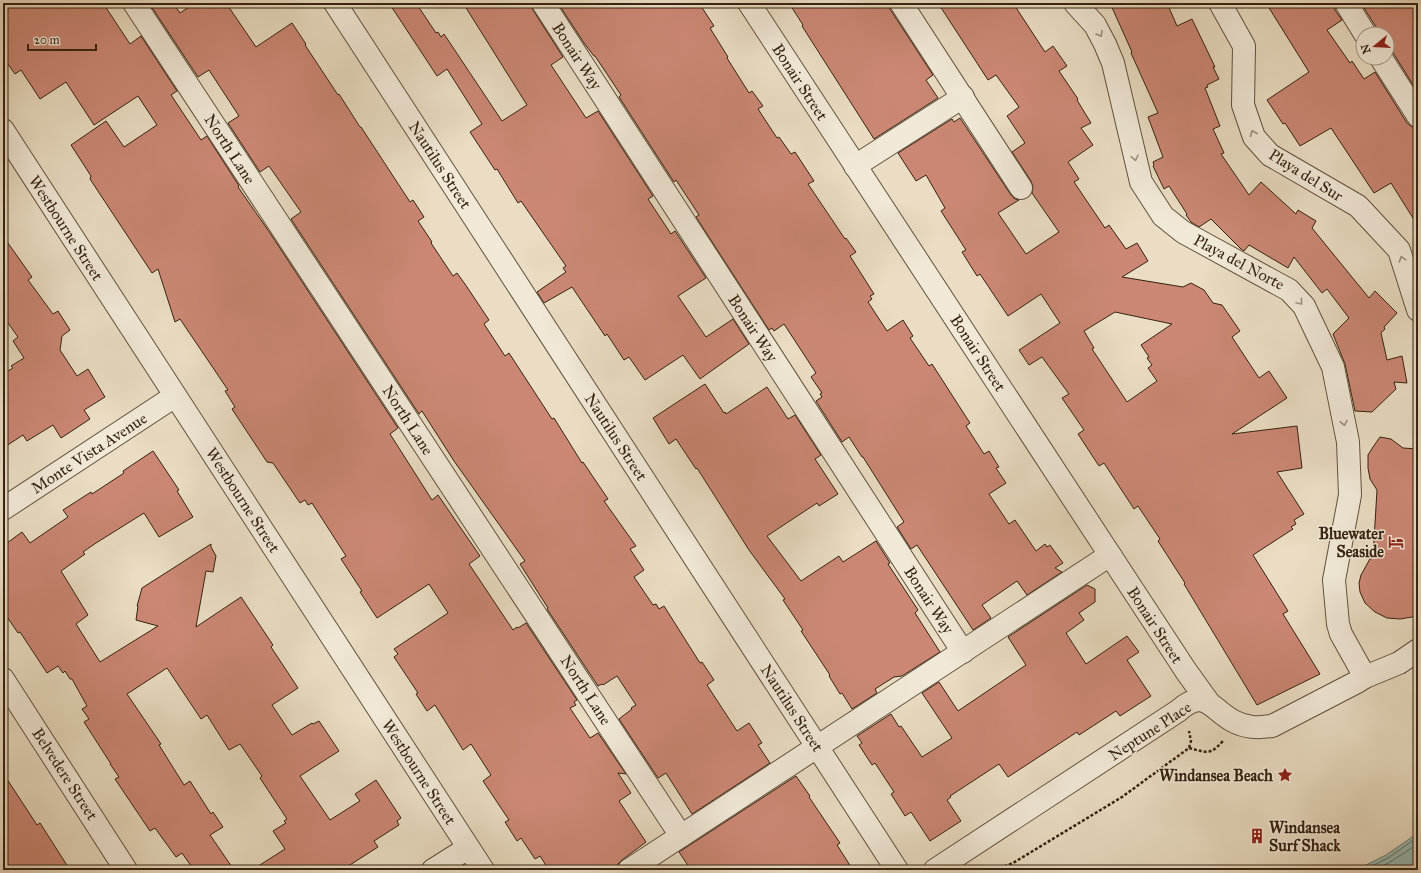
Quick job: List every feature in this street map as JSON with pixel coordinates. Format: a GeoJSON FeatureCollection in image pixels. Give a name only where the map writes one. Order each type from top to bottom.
{"type":"FeatureCollection","features":[{"type":"Feature","properties":{"kind":"street","name":"North Lane"},"geometry":{"type":"LineString","coordinates":[[134,3],[682,836]]}},
{"type":"Feature","properties":{"kind":"street","name":"Nautilus Street"},"geometry":{"type":"LineString","coordinates":[[335,3],[897,870]]}},
{"type":"Feature","properties":{"kind":"street","name":"Bonair Way"},"geometry":{"type":"LineString","coordinates":[[543,3],[963,652]]}},
{"type":"Feature","properties":{"kind":"street","name":"Bonair Street"},"geometry":{"type":"LineString","coordinates":[[749,3],[1186,671],[1209,703]]}},
{"type":"Feature","properties":{"kind":"street"},"geometry":{"type":"LineString","coordinates":[[901,3],[1021,188]]}},
{"type":"Feature","properties":{"kind":"street","name":"Playa del Norte"},"geometry":{"type":"LineString","coordinates":[[1076,3],[1095,25],[1105,44],[1112,63],[1141,182],[1162,216],[1183,232],[1289,290],[1304,306],[1333,368],[1348,442],[1350,495],[1334,580],[1338,624],[1340,634],[1365,676]]}},
{"type":"Feature","properties":{"kind":"street","name":"Playa del Sur"},"geometry":{"type":"LineString","coordinates":[[1220,3],[1244,46],[1243,105],[1254,138],[1270,155],[1358,206],[1399,250],[1418,310]]}},
{"type":"Feature","properties":{"kind":"street"},"geometry":{"type":"LineString","coordinates":[[1346,3],[1361,26]]}},
{"type":"Feature","properties":{"kind":"street"},"geometry":{"type":"LineString","coordinates":[[1386,66],[1418,116]]}},
{"type":"Feature","properties":{"kind":"street"},"geometry":{"type":"LineString","coordinates":[[855,166],[962,97]]}},
{"type":"Feature","properties":{"kind":"street","name":"Westbourne Street"},"geometry":{"type":"LineString","coordinates":[[3,130],[483,870]]}},
{"type":"Feature","properties":{"kind":"street","name":"Monte Vista Avenue"},"geometry":{"type":"LineString","coordinates":[[3,509],[175,396]]}},
{"type":"Feature","properties":{"kind":"street"},"geometry":{"type":"LineString","coordinates":[[629,870],[1110,555]]}},
{"type":"Feature","properties":{"kind":"street","name":"Neptune Place"},"geometry":{"type":"LineString","coordinates":[[935,870],[1178,712],[1184,706],[1196,701],[1209,703],[1232,721],[1243,726],[1258,728],[1272,726],[1357,682],[1365,676],[1399,663],[1418,650]]}},
{"type":"Feature","properties":{"kind":"street","name":"Belvedere Street"},"geometry":{"type":"LineString","coordinates":[[3,679],[126,870]]}},
{"type":"Feature","properties":{"kind":"street"},"geometry":{"type":"LineString","coordinates":[[433,870],[468,848]]}},
{"type":"Feature","properties":{"kind":"path"},"geometry":{"type":"LineString","coordinates":[[995,870],[1013,862],[1122,798],[1189,748],[1191,741],[1189,732],[1178,712]]}},
{"type":"Feature","properties":{"kind":"path"},"geometry":{"type":"LineString","coordinates":[[1189,748],[1206,752],[1215,750],[1225,739],[1232,721]]}},
{"type":"Feature","properties":{"kind":"water"},"geometry":{"type":"Polygon","coordinates":[[[1418,833],[1418,870],[1356,870],[1386,855],[1418,833]]]}},
{"type":"Feature","properties":{"kind":"building"},"geometry":{"type":"Polygon","coordinates":[[[3,3],[103,3],[130,44],[141,36],[177,91],[171,95],[201,140],[207,136],[239,186],[238,187],[270,233],[398,428],[390,434],[432,500],[438,495],[480,556],[469,564],[513,630],[526,623],[577,700],[574,702],[576,705],[570,708],[590,738],[598,733],[626,774],[618,773],[631,793],[619,801],[646,842],[622,860],[618,864],[617,870],[549,870],[540,856],[535,859],[521,838],[517,841],[505,822],[509,820],[483,781],[491,775],[471,744],[463,750],[435,705],[427,711],[416,694],[418,693],[394,657],[398,654],[394,649],[448,613],[429,584],[377,618],[360,592],[362,591],[341,559],[346,556],[312,503],[308,505],[305,500],[300,503],[273,463],[267,462],[232,409],[235,407],[225,391],[228,390],[180,319],[175,322],[158,269],[152,273],[90,179],[91,176],[71,145],[106,121],[124,147],[157,125],[138,96],[94,125],[66,82],[40,99],[21,70],[15,74],[3,57],[3,3]]]}},
{"type":"Feature","properties":{"kind":"building"},"geometry":{"type":"Polygon","coordinates":[[[149,3],[173,3],[180,13],[195,3],[226,3],[256,47],[292,23],[306,44],[305,45],[410,202],[413,200],[424,217],[418,221],[453,276],[457,273],[489,320],[484,324],[505,356],[509,353],[552,419],[554,418],[582,463],[583,462],[608,499],[604,501],[636,546],[630,549],[644,570],[634,577],[653,605],[656,604],[659,609],[664,606],[700,663],[702,662],[714,680],[707,685],[737,731],[749,723],[762,743],[758,745],[770,763],[692,814],[666,773],[658,778],[619,719],[636,705],[617,676],[603,685],[598,686],[547,609],[548,608],[520,564],[525,561],[454,461],[422,411],[419,414],[291,219],[301,212],[269,166],[260,172],[228,123],[239,116],[209,70],[198,77],[149,3]]]}},
{"type":"Feature","properties":{"kind":"building"},"geometry":{"type":"Polygon","coordinates":[[[389,3],[416,3],[436,33],[438,32],[441,37],[444,34],[502,121],[527,105],[463,3],[531,3],[533,10],[563,57],[551,65],[586,118],[598,111],[653,196],[648,199],[671,234],[675,231],[706,278],[678,296],[706,337],[733,319],[749,344],[700,379],[683,355],[645,380],[629,357],[624,360],[607,334],[605,336],[572,287],[544,303],[537,292],[566,272],[563,268],[566,266],[521,201],[518,203],[497,169],[495,170],[470,132],[482,124],[447,69],[437,76],[389,3]]]}},
{"type":"Feature","properties":{"kind":"building"},"geometry":{"type":"Polygon","coordinates":[[[558,3],[699,3],[714,26],[710,28],[728,57],[727,58],[749,93],[752,91],[763,106],[758,109],[777,138],[779,137],[791,154],[795,152],[814,181],[808,184],[845,239],[846,238],[856,252],[850,256],[874,294],[870,296],[872,299],[868,302],[887,331],[903,320],[913,336],[910,338],[929,366],[932,364],[970,423],[966,426],[984,454],[989,451],[999,467],[996,468],[1006,483],[989,494],[1009,524],[1015,520],[1036,551],[1045,544],[1047,547],[1050,545],[1063,563],[1055,568],[1062,572],[1027,595],[1017,581],[982,605],[991,618],[973,630],[917,545],[911,549],[897,527],[904,522],[863,457],[849,437],[842,442],[816,401],[822,397],[820,394],[822,393],[811,377],[816,373],[784,324],[774,331],[772,328],[769,330],[696,217],[699,215],[676,180],[674,182],[619,97],[621,95],[558,3]]]}},
{"type":"Feature","properties":{"kind":"building"},"geometry":{"type":"Polygon","coordinates":[[[789,3],[886,3],[933,75],[926,80],[938,98],[874,139],[789,3]]]}},
{"type":"Feature","properties":{"kind":"building"},"geometry":{"type":"Polygon","coordinates":[[[938,3],[1013,3],[1045,52],[1053,46],[1067,66],[1059,71],[1078,99],[1077,100],[1091,123],[1081,128],[1093,145],[1068,162],[1079,179],[1074,182],[1105,228],[1109,225],[1126,249],[1137,243],[1148,261],[1122,277],[1183,287],[1191,283],[1204,290],[1213,303],[1222,305],[1240,331],[1232,337],[1259,378],[1269,371],[1287,398],[1232,434],[1297,426],[1302,468],[1277,472],[1304,514],[1294,520],[1296,524],[1291,527],[1293,529],[1253,555],[1288,611],[1283,614],[1320,674],[1257,705],[1184,584],[1185,583],[1158,541],[1160,539],[1138,506],[1134,509],[1104,463],[1099,466],[1078,434],[1084,430],[1062,398],[1069,394],[1042,357],[1029,365],[1019,350],[1060,323],[1041,294],[1008,316],[980,274],[977,276],[962,252],[966,250],[941,211],[945,208],[926,175],[916,181],[898,153],[952,119],[954,122],[960,118],[1011,195],[1015,199],[1019,200],[998,213],[1026,254],[1059,232],[1032,193],[1033,187],[1031,181],[1012,152],[1025,143],[1007,116],[1019,107],[996,75],[988,80],[938,3]],[[1115,312],[1084,331],[1094,348],[1092,349],[1127,402],[1157,381],[1148,368],[1152,365],[1147,358],[1149,357],[1141,345],[1172,324],[1115,312]]]}},
{"type":"Feature","properties":{"kind":"building"},"geometry":{"type":"Polygon","coordinates":[[[1110,3],[1167,3],[1177,26],[1192,19],[1215,67],[1213,67],[1219,79],[1207,85],[1208,87],[1205,88],[1220,126],[1213,129],[1224,153],[1221,154],[1249,195],[1261,182],[1296,214],[1298,210],[1316,221],[1312,228],[1369,298],[1375,291],[1397,313],[1384,327],[1385,329],[1381,333],[1387,360],[1402,356],[1407,383],[1394,382],[1396,389],[1372,412],[1355,411],[1345,364],[1333,334],[1349,318],[1327,289],[1322,293],[1294,257],[1288,268],[1249,245],[1244,251],[1211,219],[1199,227],[1191,222],[1169,186],[1164,189],[1153,166],[1153,162],[1163,157],[1148,117],[1158,113],[1110,3]]]}},
{"type":"Feature","properties":{"kind":"building"},"geometry":{"type":"Polygon","coordinates":[[[1266,3],[1334,3],[1335,10],[1342,20],[1327,30],[1350,63],[1352,61],[1364,79],[1375,72],[1407,123],[1412,127],[1418,128],[1418,226],[1391,183],[1374,193],[1331,128],[1300,146],[1285,123],[1283,124],[1267,100],[1309,72],[1266,3]]]}},
{"type":"Feature","properties":{"kind":"building"},"geometry":{"type":"Polygon","coordinates":[[[1361,3],[1418,3],[1418,93],[1395,56],[1395,26],[1375,26],[1361,3]]]}},
{"type":"Feature","properties":{"kind":"building"},"geometry":{"type":"Polygon","coordinates":[[[3,236],[32,277],[28,280],[53,314],[58,311],[70,330],[62,336],[60,350],[77,376],[88,369],[105,397],[84,410],[90,419],[61,438],[53,425],[27,441],[23,435],[3,448],[3,374],[13,368],[11,366],[24,358],[13,341],[18,337],[3,316],[3,236]]]}},
{"type":"Feature","properties":{"kind":"building"},"geometry":{"type":"Polygon","coordinates":[[[705,384],[726,414],[767,387],[788,419],[795,415],[821,455],[815,459],[838,494],[819,506],[817,503],[767,536],[801,581],[839,556],[843,562],[876,541],[890,563],[888,564],[918,610],[915,613],[940,652],[902,676],[894,677],[875,689],[877,693],[852,709],[842,693],[840,694],[829,676],[830,675],[801,631],[803,630],[783,600],[785,599],[749,550],[697,468],[696,469],[676,439],[669,444],[653,418],[705,384]]]}},
{"type":"Feature","properties":{"kind":"building","name":"Bluewater Seaside"},"geometry":{"type":"Polygon","coordinates":[[[1380,437],[1391,439],[1403,448],[1418,449],[1418,614],[1412,617],[1400,619],[1387,618],[1375,612],[1365,603],[1360,592],[1359,583],[1361,575],[1371,557],[1373,557],[1377,490],[1370,479],[1368,455],[1380,437]]]}},
{"type":"Feature","properties":{"kind":"building"},"geometry":{"type":"Polygon","coordinates":[[[153,451],[179,490],[177,491],[193,517],[159,537],[144,513],[83,552],[85,554],[61,571],[88,615],[76,624],[100,662],[158,626],[136,620],[137,606],[142,588],[211,544],[216,556],[213,572],[206,571],[196,627],[241,597],[273,645],[271,647],[298,688],[272,705],[292,735],[312,723],[313,724],[319,721],[339,751],[300,776],[330,820],[360,801],[355,794],[376,780],[401,818],[397,821],[399,825],[374,841],[378,847],[342,870],[252,870],[285,849],[273,831],[286,823],[284,821],[287,819],[260,778],[262,776],[240,744],[229,750],[207,715],[201,719],[167,668],[127,694],[161,744],[159,745],[184,785],[190,781],[211,814],[213,812],[223,827],[210,835],[234,870],[194,870],[182,853],[176,857],[155,828],[150,831],[115,779],[119,777],[84,722],[89,719],[82,709],[87,706],[72,679],[70,679],[65,671],[63,673],[58,666],[47,673],[20,632],[18,633],[3,611],[3,546],[22,532],[30,543],[68,517],[63,510],[91,492],[92,494],[124,473],[123,471],[153,451]]]}},
{"type":"Feature","properties":{"kind":"building"},"geometry":{"type":"Polygon","coordinates":[[[1087,585],[1095,589],[1095,602],[1079,613],[1084,620],[1066,633],[1086,664],[1127,636],[1139,652],[1127,660],[1151,696],[1120,716],[1116,711],[1079,735],[1077,732],[1008,777],[999,764],[950,796],[951,797],[947,800],[961,821],[930,841],[911,812],[905,816],[891,794],[894,792],[875,763],[872,765],[859,745],[862,743],[857,736],[891,714],[922,757],[952,738],[922,693],[939,682],[958,711],[1026,665],[1008,637],[1087,585]]]}},
{"type":"Feature","properties":{"kind":"building"},"geometry":{"type":"Polygon","coordinates":[[[3,773],[37,825],[40,823],[70,870],[3,870],[3,773]]]}},
{"type":"Feature","properties":{"kind":"building"},"geometry":{"type":"Polygon","coordinates":[[[796,776],[840,843],[837,845],[853,870],[691,870],[679,852],[796,776]]]}},
{"type":"Feature","properties":{"kind":"place","name":"Bluewater Seaside"},"geometry":{"type":"Point","coordinates":[1396,542]}},
{"type":"Feature","properties":{"kind":"place","name":"Windansea Beach"},"geometry":{"type":"Point","coordinates":[1285,775]}},
{"type":"Feature","properties":{"kind":"place","name":"Windansea Surf Shack"},"geometry":{"type":"Point","coordinates":[1257,836]}}]}
